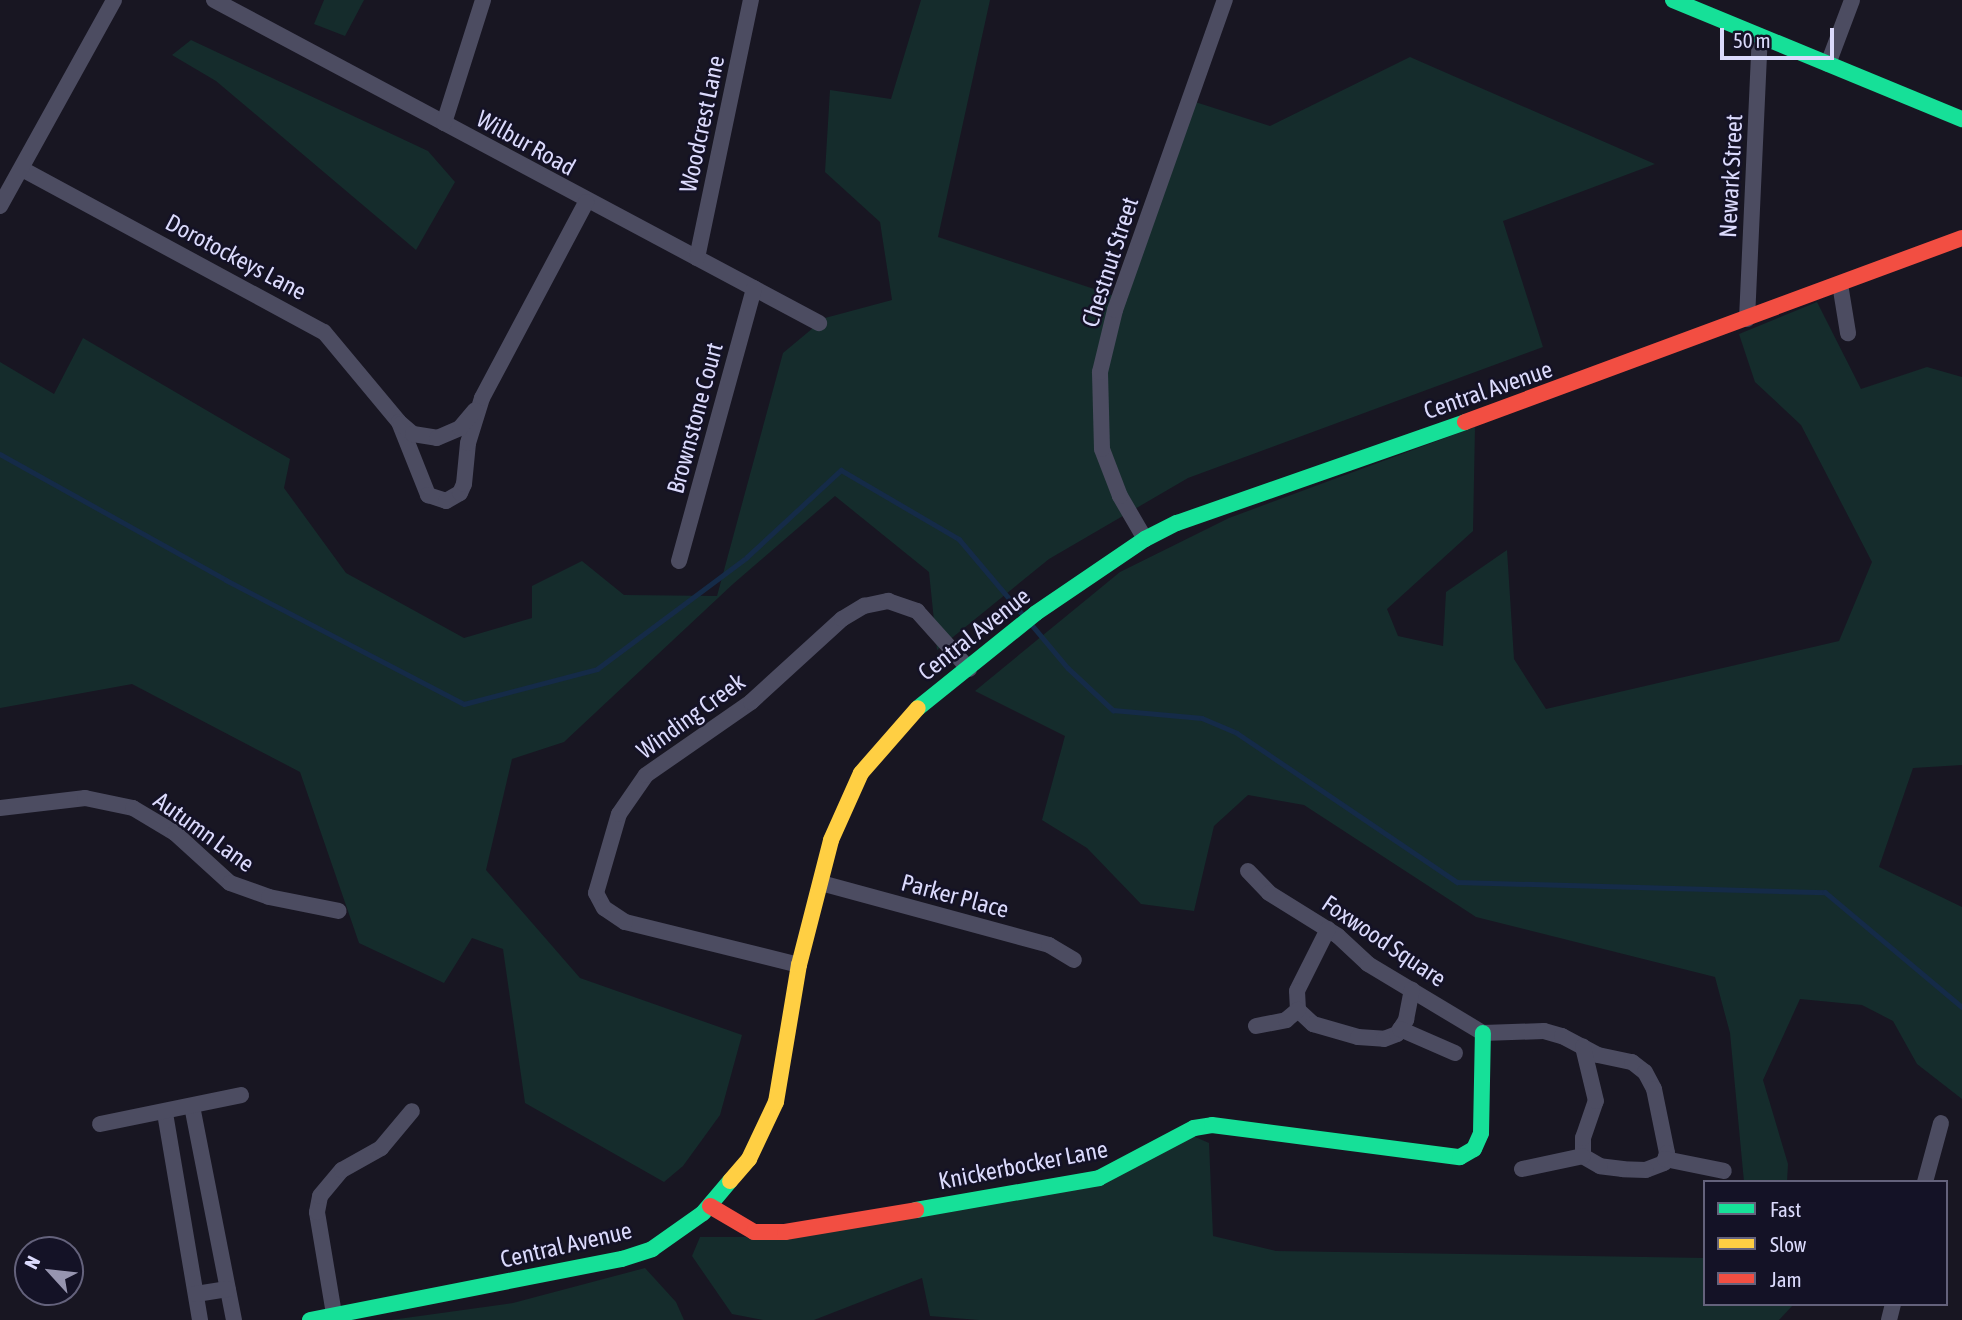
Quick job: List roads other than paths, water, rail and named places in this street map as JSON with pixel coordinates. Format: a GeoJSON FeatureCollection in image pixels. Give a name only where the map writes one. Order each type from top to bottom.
{"type":"FeatureCollection","features":[{"type":"Feature","properties":{"kind":"street"},"geometry":{"type":"LineString","coordinates":[[0,206],[114,0]]}},
{"type":"Feature","properties":{"kind":"street","name":"Wilbur Road"},"geometry":{"type":"LineString","coordinates":[[214,0],[586,202],[819,323]]}},
{"type":"Feature","properties":{"kind":"street"},"geometry":{"type":"LineString","coordinates":[[443,123],[483,0]]}},
{"type":"Feature","properties":{"kind":"street","name":"Woodcrest Lane"},"geometry":{"type":"LineString","coordinates":[[697,258],[751,0]]}},
{"type":"Feature","properties":{"kind":"street"},"geometry":{"type":"LineString","coordinates":[[1674,0],[1962,119]]}},
{"type":"Feature","properties":{"kind":"street"},"geometry":{"type":"LineString","coordinates":[[1828,64],[1852,0]]}},
{"type":"Feature","properties":{"kind":"street","name":"Chestnut Street"},"geometry":{"type":"LineString","coordinates":[[1145,539],[1120,496],[1102,449],[1100,372],[1115,310],[1222,1]]}},
{"type":"Feature","properties":{"kind":"street","name":"Newark Street"},"geometry":{"type":"LineString","coordinates":[[1747,319],[1760,36]]}},
{"type":"Feature","properties":{"kind":"street","name":"Dorotockeys Lane"},"geometry":{"type":"LineString","coordinates":[[22,169],[324,332],[399,422],[412,449],[428,495],[446,501],[460,493],[464,484],[468,443],[482,398]]}},
{"type":"Feature","properties":{"kind":"street","name":"Dorotockeys Lane"},"geometry":{"type":"LineString","coordinates":[[399,422],[425,438],[449,435],[460,428],[482,398],[586,202]]}},
{"type":"Feature","properties":{"kind":"street","name":"Central Avenue"},"geometry":{"type":"LineString","coordinates":[[310,1320],[622,1259],[652,1249],[710,1206],[749,1159],[776,1102],[799,965],[831,840],[861,772],[908,716],[1036,612],[1145,539],[1177,523],[1747,319],[1962,238]]}},
{"type":"Feature","properties":{"kind":"street"},"geometry":{"type":"LineString","coordinates":[[1840,284],[1848,332]]}},
{"type":"Feature","properties":{"kind":"street","name":"Brownstone Court"},"geometry":{"type":"LineString","coordinates":[[679,561],[754,288]]}},
{"type":"Feature","properties":{"kind":"street","name":"Winding Creek"},"geometry":{"type":"LineString","coordinates":[[799,965],[625,922],[604,908],[596,893],[618,814],[646,775],[751,702],[842,619],[864,606],[888,601],[917,611],[968,669]]}},
{"type":"Feature","properties":{"kind":"street","name":"Autumn Lane"},"geometry":{"type":"LineString","coordinates":[[0,808],[85,798],[133,808],[175,833],[230,883],[269,897],[340,911]]}},
{"type":"Feature","properties":{"kind":"street","name":"Foxwood Square"},"geometry":{"type":"LineString","coordinates":[[1248,871],[1269,893],[1328,929],[1368,964],[1483,1034]]}},
{"type":"Feature","properties":{"kind":"street","name":"Parker Place"},"geometry":{"type":"LineString","coordinates":[[821,883],[1049,944],[1074,960]]}},
{"type":"Feature","properties":{"kind":"street"},"geometry":{"type":"LineString","coordinates":[[1328,929],[1297,991],[1298,1010],[1313,1024],[1358,1037],[1384,1039],[1400,1029],[1412,990]]}},
{"type":"Feature","properties":{"kind":"street"},"geometry":{"type":"LineString","coordinates":[[1256,1026],[1286,1020],[1298,1010]]}},
{"type":"Feature","properties":{"kind":"street"},"geometry":{"type":"LineString","coordinates":[[1400,1029],[1440,1051],[1455,1053]]}},
{"type":"Feature","properties":{"kind":"street"},"geometry":{"type":"LineString","coordinates":[[1483,1034],[1544,1031],[1583,1047],[1632,1062],[1644,1072],[1654,1089],[1665,1158]]}},
{"type":"Feature","properties":{"kind":"street","name":"Knickerbocker Lane"},"geometry":{"type":"LineString","coordinates":[[710,1206],[754,1231],[785,1232],[1099,1178],[1194,1128],[1212,1125],[1460,1157],[1474,1149],[1481,1133],[1483,1034]]}},
{"type":"Feature","properties":{"kind":"street"},"geometry":{"type":"LineString","coordinates":[[1583,1047],[1596,1101],[1583,1138],[1583,1156]]}},
{"type":"Feature","properties":{"kind":"street"},"geometry":{"type":"LineString","coordinates":[[100,1124],[165,1113],[242,1095]]}},
{"type":"Feature","properties":{"kind":"street"},"geometry":{"type":"LineString","coordinates":[[192,1106],[234,1320]]}},
{"type":"Feature","properties":{"kind":"street"},"geometry":{"type":"LineString","coordinates":[[334,1314],[317,1213],[320,1196],[342,1170],[381,1148],[412,1111]]}},
{"type":"Feature","properties":{"kind":"street"},"geometry":{"type":"LineString","coordinates":[[165,1113],[200,1320]]}},
{"type":"Feature","properties":{"kind":"street"},"geometry":{"type":"LineString","coordinates":[[1927,1180],[1941,1123]]}},
{"type":"Feature","properties":{"kind":"street"},"geometry":{"type":"LineString","coordinates":[[1522,1169],[1583,1156],[1600,1166],[1646,1170],[1665,1158],[1724,1171]]}},
{"type":"Feature","properties":{"kind":"street"},"geometry":{"type":"LineString","coordinates":[[181,1208],[211,1202]]}},
{"type":"Feature","properties":{"kind":"street"},"geometry":{"type":"LineString","coordinates":[[196,1294],[228,1289]]}},
{"type":"Feature","properties":{"kind":"waterway"},"geometry":{"type":"LineString","coordinates":[[0,454],[226,580],[464,704],[597,669],[747,557],[841,470],[959,539],[1024,616]]}},
{"type":"Feature","properties":{"kind":"waterway"},"geometry":{"type":"LineString","coordinates":[[1032,625],[1068,668],[1113,710],[1202,718],[1237,733],[1457,882],[1825,892],[1962,1007]]}}]}
